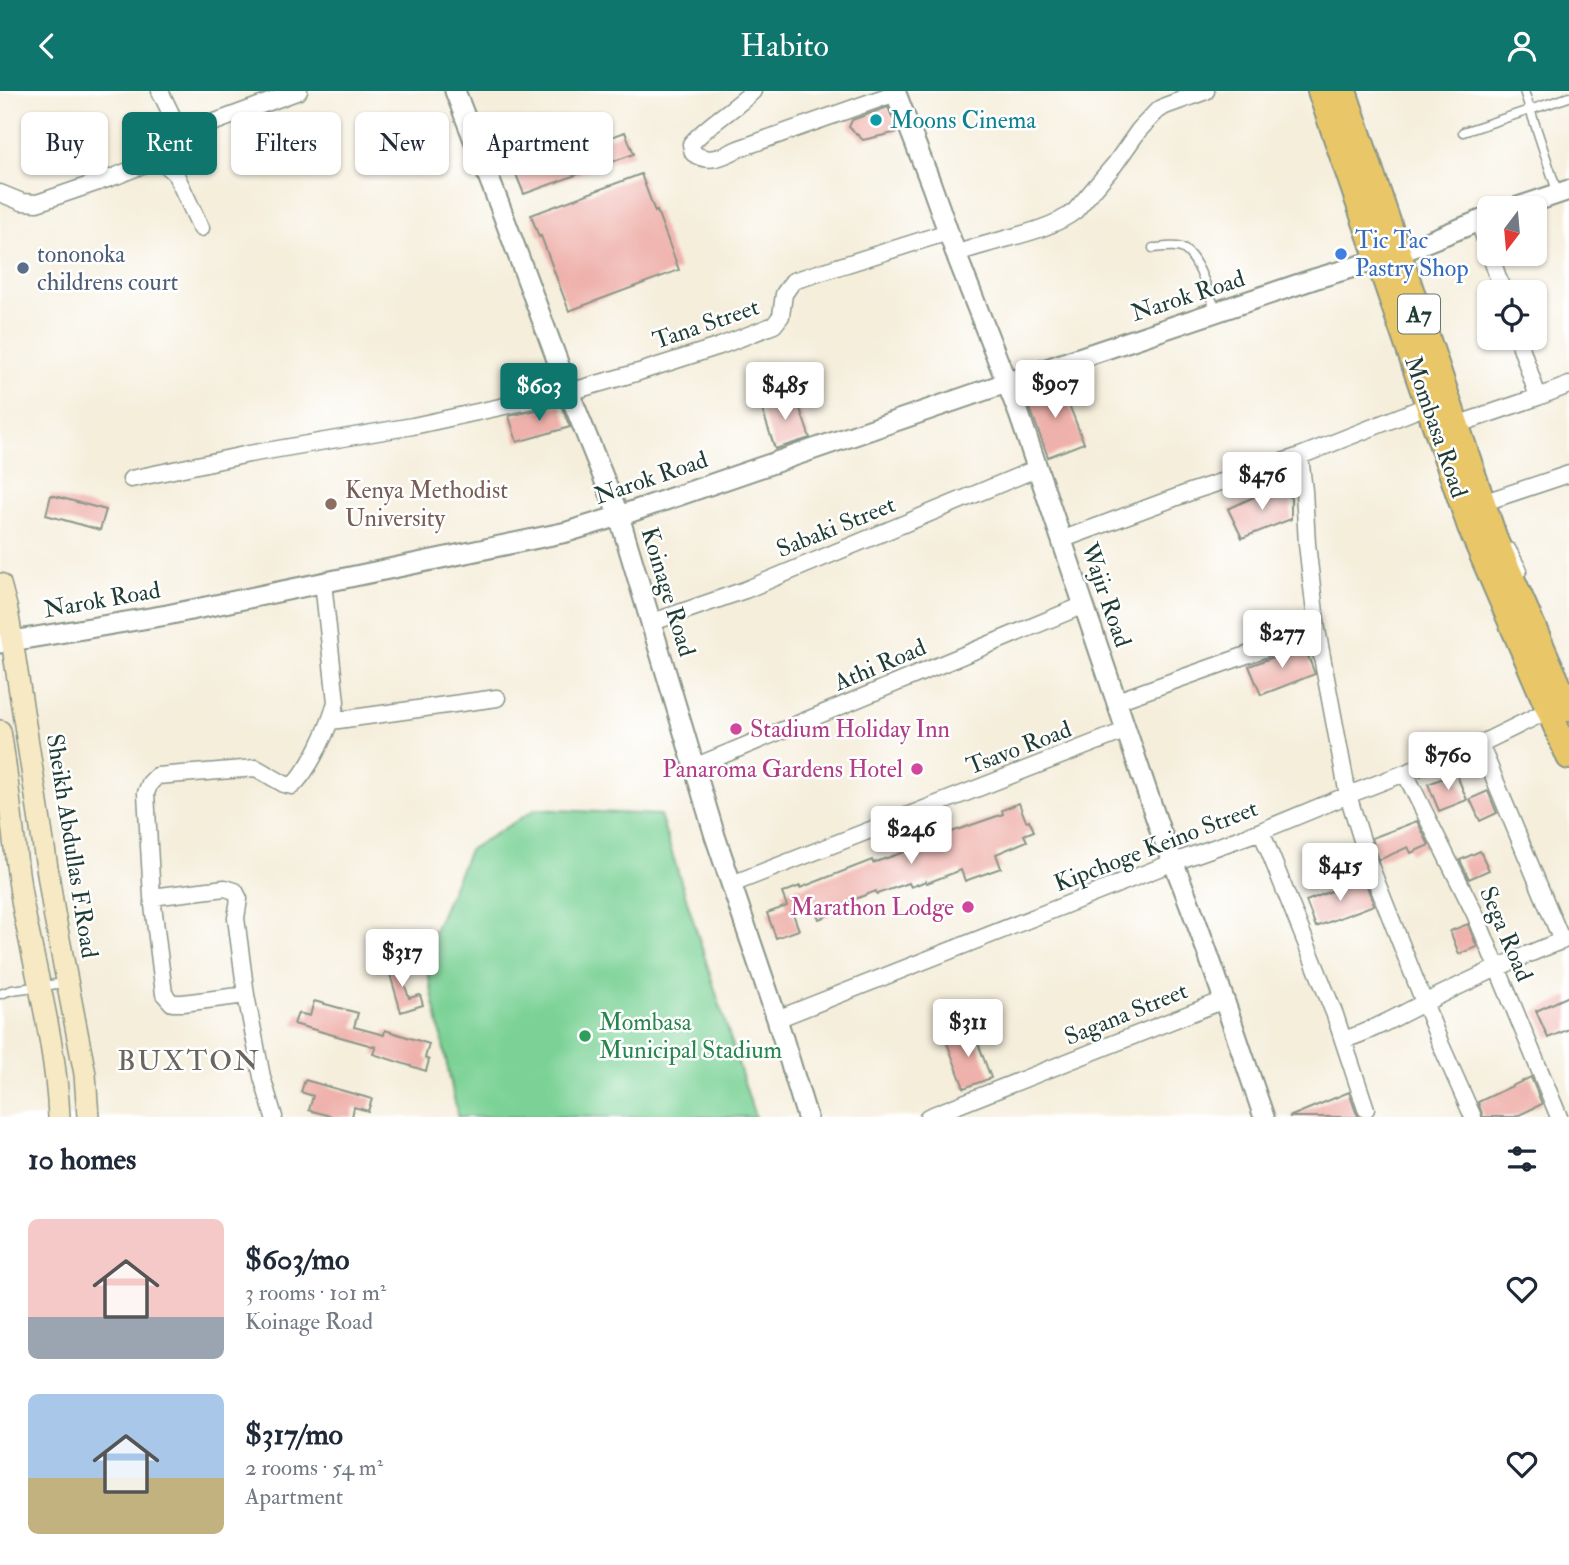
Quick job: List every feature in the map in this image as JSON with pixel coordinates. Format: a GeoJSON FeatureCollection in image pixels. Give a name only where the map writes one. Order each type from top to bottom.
{"type":"FeatureCollection","features":[{"type":"Feature","properties":{"kind":"highway","name":"Mombasa Road"},"geometry":{"type":"LineString","coordinates":[[1320,91],[1375,217],[1401,292],[1456,425],[1496,542],[1514,583],[1547,683]]}},
{"type":"Feature","properties":{"kind":"highway","name":"Mombasa Road"},"geometry":{"type":"LineString","coordinates":[[1344,91],[1375,217]]}},
{"type":"Feature","properties":{"kind":"highway","name":"Mombasa Road"},"geometry":{"type":"LineString","coordinates":[[1401,292],[1429,405],[1470,527],[1559,709],[1569,757]]}},
{"type":"Feature","properties":{"kind":"main road","name":"Sheikh Abdullas F.Road"},"geometry":{"type":"LineString","coordinates":[[0,584],[7,610],[6,642],[85,1074],[88,1117]]}},
{"type":"Feature","properties":{"kind":"main road"},"geometry":{"type":"LineString","coordinates":[[0,731],[3,772],[22,894],[41,986],[59,1117]]}},
{"type":"Feature","properties":{"kind":"street"},"geometry":{"type":"LineString","coordinates":[[160,91],[176,124],[181,128],[196,129],[299,91]]}},
{"type":"Feature","properties":{"kind":"street","name":"Koinage Road"},"geometry":{"type":"LineString","coordinates":[[455,91],[619,516],[694,767],[807,1117]]}},
{"type":"Feature","properties":{"kind":"street"},"geometry":{"type":"LineString","coordinates":[[753,91],[702,132],[691,144],[693,153],[708,160],[722,157],[895,92]]}},
{"type":"Feature","properties":{"kind":"street"},"geometry":{"type":"LineString","coordinates":[[956,254],[1035,230],[1069,216],[1157,111],[1206,91]]}},
{"type":"Feature","properties":{"kind":"street","name":"Wajir Road"},"geometry":{"type":"LineString","coordinates":[[895,92],[1038,468],[1160,830],[1224,999],[1264,1117]]}},
{"type":"Feature","properties":{"kind":"street"},"geometry":{"type":"LineString","coordinates":[[0,193],[22,202],[37,203],[157,161],[164,163],[175,173],[201,228]]}},
{"type":"Feature","properties":{"kind":"street"},"geometry":{"type":"LineString","coordinates":[[1547,198],[1564,192]]}},
{"type":"Feature","properties":{"kind":"street","name":"Narok Road"},"geometry":{"type":"LineString","coordinates":[[6,642],[167,615],[567,532],[1217,312],[1389,257],[1477,222]]}},
{"type":"Feature","properties":{"kind":"street","name":"Tana Street"},"geometry":{"type":"LineString","coordinates":[[569,392],[768,329],[778,322],[784,294],[793,281],[948,232]]}},
{"type":"Feature","properties":{"kind":"street"},"geometry":{"type":"LineString","coordinates":[[1522,350],[1538,397]]}},
{"type":"Feature","properties":{"kind":"street"},"geometry":{"type":"LineString","coordinates":[[1456,425],[1569,385]]}},
{"type":"Feature","properties":{"kind":"street"},"geometry":{"type":"LineString","coordinates":[[131,479],[249,454],[413,426],[569,392]]}},
{"type":"Feature","properties":{"kind":"street"},"geometry":{"type":"LineString","coordinates":[[1061,540],[1193,491],[1300,456],[1429,405]]}},
{"type":"Feature","properties":{"kind":"street"},"geometry":{"type":"LineString","coordinates":[[1300,456],[1317,631],[1348,795],[1369,863],[1441,1045],[1473,1117]]}},
{"type":"Feature","properties":{"kind":"street","name":"Sabaki Street"},"geometry":{"type":"LineString","coordinates":[[650,622],[745,590],[1038,468]]}},
{"type":"Feature","properties":{"kind":"street"},"geometry":{"type":"LineString","coordinates":[[1482,503],[1569,474]]}},
{"type":"Feature","properties":{"kind":"street"},"geometry":{"type":"LineString","coordinates":[[246,995],[172,1003],[164,994],[152,897],[146,793],[157,776],[256,768],[292,786],[300,779],[331,721],[336,702],[323,582]]}},
{"type":"Feature","properties":{"kind":"street","name":"Athi Road"},"geometry":{"type":"LineString","coordinates":[[694,767],[1084,605]]}},
{"type":"Feature","properties":{"kind":"street"},"geometry":{"type":"LineString","coordinates":[[1117,701],[1317,631]]}},
{"type":"Feature","properties":{"kind":"street"},"geometry":{"type":"LineString","coordinates":[[331,721],[497,698]]}},
{"type":"Feature","properties":{"kind":"street","name":"Kipchoge Keino Street"},"geometry":{"type":"LineString","coordinates":[[777,1019],[1174,862],[1261,831],[1480,744],[1559,709]]}},
{"type":"Feature","properties":{"kind":"street","name":"Tsavo Road"},"geometry":{"type":"LineString","coordinates":[[732,884],[1127,730]]}},
{"type":"Feature","properties":{"kind":"street"},"geometry":{"type":"LineString","coordinates":[[1343,1040],[1378,1027],[1497,969],[1565,940],[1480,744]]}},
{"type":"Feature","properties":{"kind":"street","name":"Sega Road"},"geometry":{"type":"LineString","coordinates":[[1405,772],[1475,914],[1559,1117]]}},
{"type":"Feature","properties":{"kind":"street"},"geometry":{"type":"LineString","coordinates":[[1261,831],[1335,1015],[1366,1109]]}},
{"type":"Feature","properties":{"kind":"street"},"geometry":{"type":"LineString","coordinates":[[152,897],[225,888],[235,891],[239,899],[236,918],[246,995],[262,1077],[274,1117]]}},
{"type":"Feature","properties":{"kind":"street","name":"Sagana Street"},"geometry":{"type":"LineString","coordinates":[[928,1117],[1224,999]]}},
{"type":"Feature","properties":{"kind":"lane"},"geometry":{"type":"LineString","coordinates":[[1524,91],[1564,192]]}},
{"type":"Feature","properties":{"kind":"lane"},"geometry":{"type":"LineString","coordinates":[[1463,132],[1569,97]]}},
{"type":"Feature","properties":{"kind":"lane"},"geometry":{"type":"LineString","coordinates":[[1153,249],[1178,247],[1187,251],[1195,261],[1217,312]]}},
{"type":"Feature","properties":{"kind":"lane"},"geometry":{"type":"LineString","coordinates":[[0,994],[12,989],[68,982]]}},
{"type":"Feature","properties":{"kind":"green space","name":"Mombasa Municipal Stadium"},"geometry":{"type":"Polygon","coordinates":[[[536,809],[660,815],[755,1117],[458,1117],[424,954],[469,850],[536,809]]]}},
{"type":"Feature","properties":{"kind":"building","name":"Moons Cinema"},"geometry":{"type":"Polygon","coordinates":[[[888,107],[898,132],[863,140],[849,127],[852,120],[888,107]]]}},
{"type":"Feature","properties":{"kind":"building"},"geometry":{"type":"Polygon","coordinates":[[[625,132],[634,154],[613,162],[613,136],[625,132]]]}},
{"type":"Feature","properties":{"kind":"building"},"geometry":{"type":"Polygon","coordinates":[[[641,174],[679,270],[569,311],[531,215],[641,174]]]}},
{"type":"Feature","properties":{"kind":"building"},"geometry":{"type":"Polygon","coordinates":[[[516,175],[576,175],[524,194],[516,175]]]}},
{"type":"Feature","properties":{"kind":"building"},"geometry":{"type":"Polygon","coordinates":[[[1061,384],[1084,443],[1048,457],[1026,397],[1061,384]]]}},
{"type":"Feature","properties":{"kind":"building"},"geometry":{"type":"Polygon","coordinates":[[[795,394],[810,438],[775,449],[761,406],[795,394]]]}},
{"type":"Feature","properties":{"kind":"building"},"geometry":{"type":"Polygon","coordinates":[[[561,405],[570,427],[517,442],[509,416],[561,405]]]}},
{"type":"Feature","properties":{"kind":"building"},"geometry":{"type":"Polygon","coordinates":[[[1275,487],[1291,498],[1291,519],[1242,538],[1228,509],[1275,487]]]}},
{"type":"Feature","properties":{"kind":"building"},"geometry":{"type":"Polygon","coordinates":[[[51,495],[106,510],[100,530],[46,515],[51,495]]]}},
{"type":"Feature","properties":{"kind":"building"},"geometry":{"type":"Polygon","coordinates":[[[1304,646],[1315,674],[1261,695],[1249,666],[1304,646]]]}},
{"type":"Feature","properties":{"kind":"building"},"geometry":{"type":"Polygon","coordinates":[[[1456,773],[1467,800],[1439,811],[1428,784],[1456,773]]]}},
{"type":"Feature","properties":{"kind":"building"},"geometry":{"type":"Polygon","coordinates":[[[1488,791],[1497,813],[1480,821],[1470,799],[1488,791]]]}},
{"type":"Feature","properties":{"kind":"building"},"geometry":{"type":"Polygon","coordinates":[[[1019,803],[1026,821],[1029,820],[1034,831],[1024,835],[1027,841],[996,854],[1001,868],[965,881],[961,870],[911,887],[909,883],[877,894],[876,891],[847,902],[849,907],[819,919],[813,904],[792,911],[799,930],[776,938],[767,913],[787,906],[782,893],[872,860],[873,863],[913,849],[907,834],[935,823],[940,836],[1003,814],[1002,810],[1019,803]]]}},
{"type":"Feature","properties":{"kind":"building"},"geometry":{"type":"Polygon","coordinates":[[[1417,821],[1429,845],[1411,853],[1408,847],[1379,860],[1372,838],[1417,821]]]}},
{"type":"Feature","properties":{"kind":"building"},"geometry":{"type":"Polygon","coordinates":[[[1480,851],[1489,870],[1469,879],[1460,860],[1480,851]]]}},
{"type":"Feature","properties":{"kind":"building"},"geometry":{"type":"Polygon","coordinates":[[[1364,878],[1374,905],[1316,927],[1306,901],[1364,878]]]}},
{"type":"Feature","properties":{"kind":"building"},"geometry":{"type":"Polygon","coordinates":[[[1468,924],[1477,947],[1459,954],[1450,931],[1468,924]]]}},
{"type":"Feature","properties":{"kind":"building"},"geometry":{"type":"Polygon","coordinates":[[[397,961],[409,998],[420,995],[423,1005],[401,1012],[387,964],[397,961]]]}},
{"type":"Feature","properties":{"kind":"building"},"geometry":{"type":"Polygon","coordinates":[[[1569,996],[1569,1029],[1548,1038],[1536,1011],[1569,996]]]}},
{"type":"Feature","properties":{"kind":"building"},"geometry":{"type":"Polygon","coordinates":[[[314,1001],[358,1013],[354,1027],[384,1035],[385,1030],[429,1044],[425,1058],[429,1060],[426,1071],[373,1054],[376,1047],[294,1024],[298,1013],[310,1016],[314,1001]]]}},
{"type":"Feature","properties":{"kind":"building"},"geometry":{"type":"Polygon","coordinates":[[[973,1030],[991,1078],[964,1088],[946,1040],[973,1030]]]}},
{"type":"Feature","properties":{"kind":"building"},"geometry":{"type":"Polygon","coordinates":[[[1531,1077],[1542,1104],[1515,1117],[1483,1117],[1478,1102],[1531,1077]]]}},
{"type":"Feature","properties":{"kind":"building"},"geometry":{"type":"Polygon","coordinates":[[[305,1080],[372,1099],[368,1111],[354,1107],[352,1117],[334,1117],[309,1110],[313,1096],[301,1092],[305,1080]]]}},
{"type":"Feature","properties":{"kind":"building"},"geometry":{"type":"Polygon","coordinates":[[[1349,1092],[1359,1117],[1289,1117],[1349,1092]]]}},
{"type":"Feature","properties":{"kind":"place","name":"Moons Cinema"},"geometry":{"type":"Point","coordinates":[876,120]}},
{"type":"Feature","properties":{"kind":"place","name":"Tic Tac Pastry Shop"},"geometry":{"type":"Point","coordinates":[1341,254]}},
{"type":"Feature","properties":{"kind":"place","name":"tononoka childrens court"},"geometry":{"type":"Point","coordinates":[23,268]}},
{"type":"Feature","properties":{"kind":"place","name":"Kenya Methodist University"},"geometry":{"type":"Point","coordinates":[331,504]}},
{"type":"Feature","properties":{"kind":"place","name":"Stadium Holiday Inn"},"geometry":{"type":"Point","coordinates":[736,729]}},
{"type":"Feature","properties":{"kind":"place","name":"Panaroma Gardens Hotel"},"geometry":{"type":"Point","coordinates":[917,769]}},
{"type":"Feature","properties":{"kind":"place","name":"Marathon Lodge"},"geometry":{"type":"Point","coordinates":[968,907]}},
{"type":"Feature","properties":{"kind":"place","name":"Mombasa Municipal Stadium"},"geometry":{"type":"Point","coordinates":[585,1036]}},
{"type":"Feature","properties":{"kind":"district","name":"BUXTON"},"geometry":{"type":"Point","coordinates":[189,1061]}}]}
